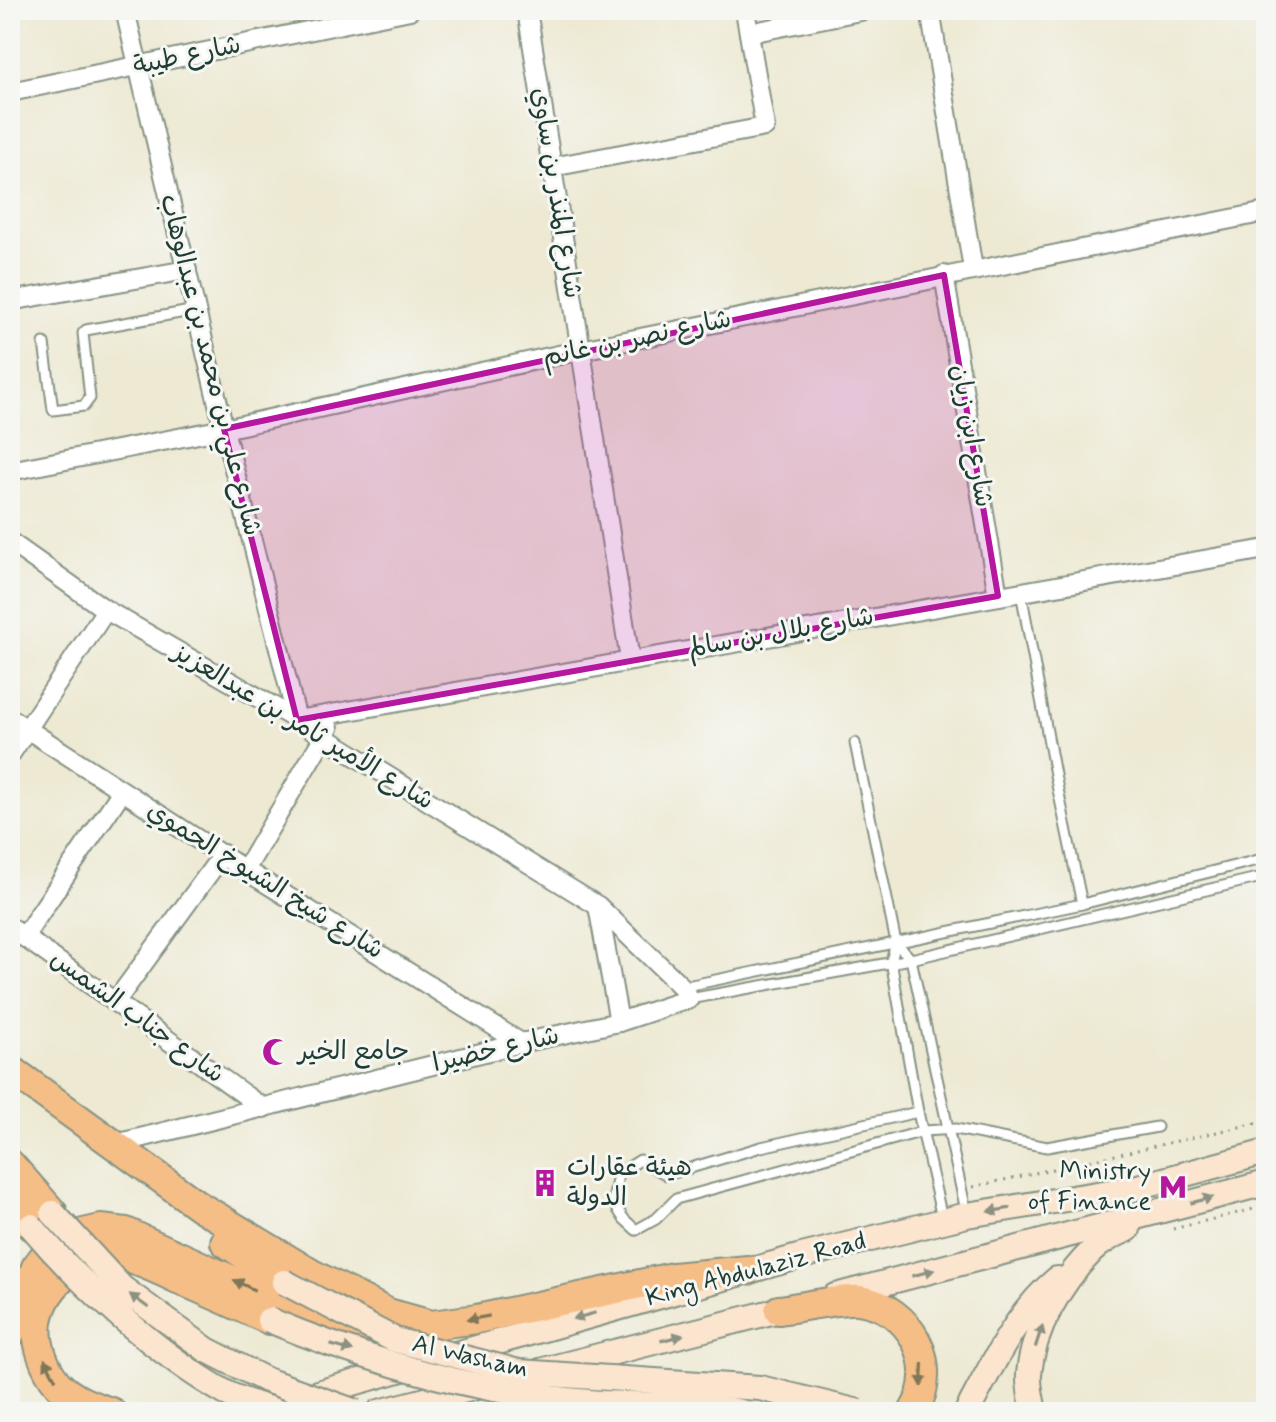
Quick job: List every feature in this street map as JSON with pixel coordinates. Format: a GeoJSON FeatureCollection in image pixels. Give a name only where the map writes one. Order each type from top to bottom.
{"type":"FeatureCollection","features":[{"type":"Feature","properties":{"kind":"main road"},"geometry":{"type":"LineString","coordinates":[[10,1069],[199,1206],[312,1274],[388,1313],[431,1325],[477,1319],[673,1277],[748,1270]]}},
{"type":"Feature","properties":{"kind":"main road"},"geometry":{"type":"LineString","coordinates":[[10,1091],[284,1282]]}},
{"type":"Feature","properties":{"kind":"main road"},"geometry":{"type":"LineString","coordinates":[[10,1164],[42,1220]]}},
{"type":"Feature","properties":{"kind":"main road"},"geometry":{"type":"LineString","coordinates":[[10,1201],[42,1220]]}},
{"type":"Feature","properties":{"kind":"main road"},"geometry":{"type":"LineString","coordinates":[[10,1334],[36,1267],[57,1239],[101,1229],[126,1232],[166,1248],[329,1324],[395,1340]]}},
{"type":"Feature","properties":{"kind":"main road"},"geometry":{"type":"LineString","coordinates":[[111,1412],[86,1405],[59,1386],[45,1366],[39,1342],[38,1321],[49,1298],[61,1280],[81,1263],[96,1258],[122,1257],[269,1320]]}},
{"type":"Feature","properties":{"kind":"main road"},"geometry":{"type":"LineString","coordinates":[[779,1310],[858,1299],[891,1312],[913,1331],[922,1350],[922,1389],[913,1412]]}},
{"type":"Feature","properties":{"kind":"street","name":"شارع علي بن محمد بن عبدالوهاب"},"geometry":{"type":"LineString","coordinates":[[125,10],[224,429],[297,720]]}},
{"type":"Feature","properties":{"kind":"street","name":"شارع طيبة"},"geometry":{"type":"LineString","coordinates":[[10,92],[410,10]]}},
{"type":"Feature","properties":{"kind":"street","name":"شارع المنذر بن ساوي"},"geometry":{"type":"LineString","coordinates":[[527,10],[630,660]]}},
{"type":"Feature","properties":{"kind":"street"},"geometry":{"type":"LineString","coordinates":[[552,167],[765,127],[745,10]]}},
{"type":"Feature","properties":{"kind":"street"},"geometry":{"type":"LineString","coordinates":[[749,33],[865,10]]}},
{"type":"Feature","properties":{"kind":"street"},"geometry":{"type":"LineString","coordinates":[[930,10],[973,269]]}},
{"type":"Feature","properties":{"kind":"street","name":"شارع نصر بن غانم"},"geometry":{"type":"LineString","coordinates":[[10,471],[224,429],[581,350],[973,269],[1266,212]]}},
{"type":"Feature","properties":{"kind":"street"},"geometry":{"type":"LineString","coordinates":[[10,301],[187,270]]}},
{"type":"Feature","properties":{"kind":"street","name":"شارع ابن زيان"},"geometry":{"type":"LineString","coordinates":[[944,275],[998,596]]}},
{"type":"Feature","properties":{"kind":"street","name":"شارع الأمير ثامر بن عبدالعزيز"},"geometry":{"type":"LineString","coordinates":[[10,542],[106,610],[297,720],[598,906],[685,993]]}},
{"type":"Feature","properties":{"kind":"street","name":"شارع بلال بن سالم"},"geometry":{"type":"LineString","coordinates":[[297,720],[1266,549]]}},
{"type":"Feature","properties":{"kind":"street"},"geometry":{"type":"LineString","coordinates":[[10,755],[106,610]]}},
{"type":"Feature","properties":{"kind":"street"},"geometry":{"type":"LineString","coordinates":[[245,870],[338,712]]}},
{"type":"Feature","properties":{"kind":"street","name":"شارع شيخ الشيوخ الحموي"},"geometry":{"type":"LineString","coordinates":[[10,718],[521,1043]]}},
{"type":"Feature","properties":{"kind":"street"},"geometry":{"type":"LineString","coordinates":[[17,932],[122,791]]}},
{"type":"Feature","properties":{"kind":"street"},"geometry":{"type":"LineString","coordinates":[[116,1001],[223,854]]}},
{"type":"Feature","properties":{"kind":"street"},"geometry":{"type":"LineString","coordinates":[[598,906],[619,1022]]}},
{"type":"Feature","properties":{"kind":"street","name":"شارع جناب الشمس"},"geometry":{"type":"LineString","coordinates":[[17,932],[263,1108]]}},
{"type":"Feature","properties":{"kind":"street","name":"شارع خضيرا"},"geometry":{"type":"LineString","coordinates":[[116,1144],[521,1043],[619,1022],[685,993]]}},
{"type":"Feature","properties":{"kind":"street","name":"King Abdulaziz Road"},"geometry":{"type":"LineString","coordinates":[[252,1412],[748,1270],[955,1218],[1134,1188],[1266,1152]]}},
{"type":"Feature","properties":{"kind":"street","name":"King Abdulaziz Road"},"geometry":{"type":"LineString","coordinates":[[379,1412],[779,1310],[1166,1220],[1266,1183]]}},
{"type":"Feature","properties":{"kind":"street"},"geometry":{"type":"LineString","coordinates":[[42,1220],[58,1259],[107,1304],[172,1356],[228,1394],[278,1412]]}},
{"type":"Feature","properties":{"kind":"street"},"geometry":{"type":"LineString","coordinates":[[42,1220],[122,1288],[207,1350],[266,1380],[356,1412]]}},
{"type":"Feature","properties":{"kind":"street"},"geometry":{"type":"LineString","coordinates":[[967,1412],[998,1354],[1045,1289],[1107,1239],[1166,1220]]}},
{"type":"Feature","properties":{"kind":"street"},"geometry":{"type":"LineString","coordinates":[[1034,1412],[1029,1376],[1039,1331],[1059,1293],[1091,1252]]}},
{"type":"Feature","properties":{"kind":"street","name":"Al Washam"},"geometry":{"type":"LineString","coordinates":[[284,1282],[395,1340],[519,1372],[760,1388],[859,1412]]}},
{"type":"Feature","properties":{"kind":"street"},"geometry":{"type":"LineString","coordinates":[[269,1320],[322,1342],[510,1393],[591,1403],[709,1405],[741,1412]]}},
{"type":"Feature","properties":{"kind":"lane"},"geometry":{"type":"LineString","coordinates":[[44,343],[53,410],[84,406],[90,398],[83,333],[86,330],[196,310]]}},
{"type":"Feature","properties":{"kind":"lane"},"geometry":{"type":"LineString","coordinates":[[1021,592],[1082,904]]}},
{"type":"Feature","properties":{"kind":"lane"},"geometry":{"type":"LineString","coordinates":[[855,743],[896,943],[891,961],[918,1112],[955,1218]]}},
{"type":"Feature","properties":{"kind":"lane"},"geometry":{"type":"LineString","coordinates":[[685,993],[896,943],[1082,904],[1266,858]]}},
{"type":"Feature","properties":{"kind":"lane"},"geometry":{"type":"LineString","coordinates":[[685,993],[911,959],[1266,876]]}},
{"type":"Feature","properties":{"kind":"lane"},"geometry":{"type":"LineString","coordinates":[[896,943],[911,959],[950,1130],[962,1189],[955,1218]]}},
{"type":"Feature","properties":{"kind":"lane"},"geometry":{"type":"LineString","coordinates":[[918,1112],[761,1147],[667,1175],[640,1160],[618,1174],[613,1202],[636,1230],[656,1219],[676,1199],[924,1131],[956,1129],[1047,1147],[1157,1127]]}},
{"type":"Feature","properties":{"kind":"lane"},"geometry":{"type":"LineString","coordinates":[[1244,1412],[1266,1407]]}},
{"type":"Feature","properties":{"kind":"path"},"geometry":{"type":"LineString","coordinates":[[962,1189],[1266,1121]]}},
{"type":"Feature","properties":{"kind":"path"},"geometry":{"type":"LineString","coordinates":[[1166,1220],[1266,1206]]}},
{"type":"Feature","properties":{"kind":"highlighted area"},"geometry":{"type":"Polygon","coordinates":[[[944,275],[998,596],[297,720],[224,429],[944,275]]]}},
{"type":"Feature","properties":{"kind":"place","name":"جامع الخير"},"geometry":{"type":"Point","coordinates":[276,1052]}},
{"type":"Feature","properties":{"kind":"place","name":"هيئة عقارات الدولة"},"geometry":{"type":"Point","coordinates":[545,1183]}},
{"type":"Feature","properties":{"kind":"place","name":"Ministry of Finance"},"geometry":{"type":"Point","coordinates":[1173,1187]}}]}
